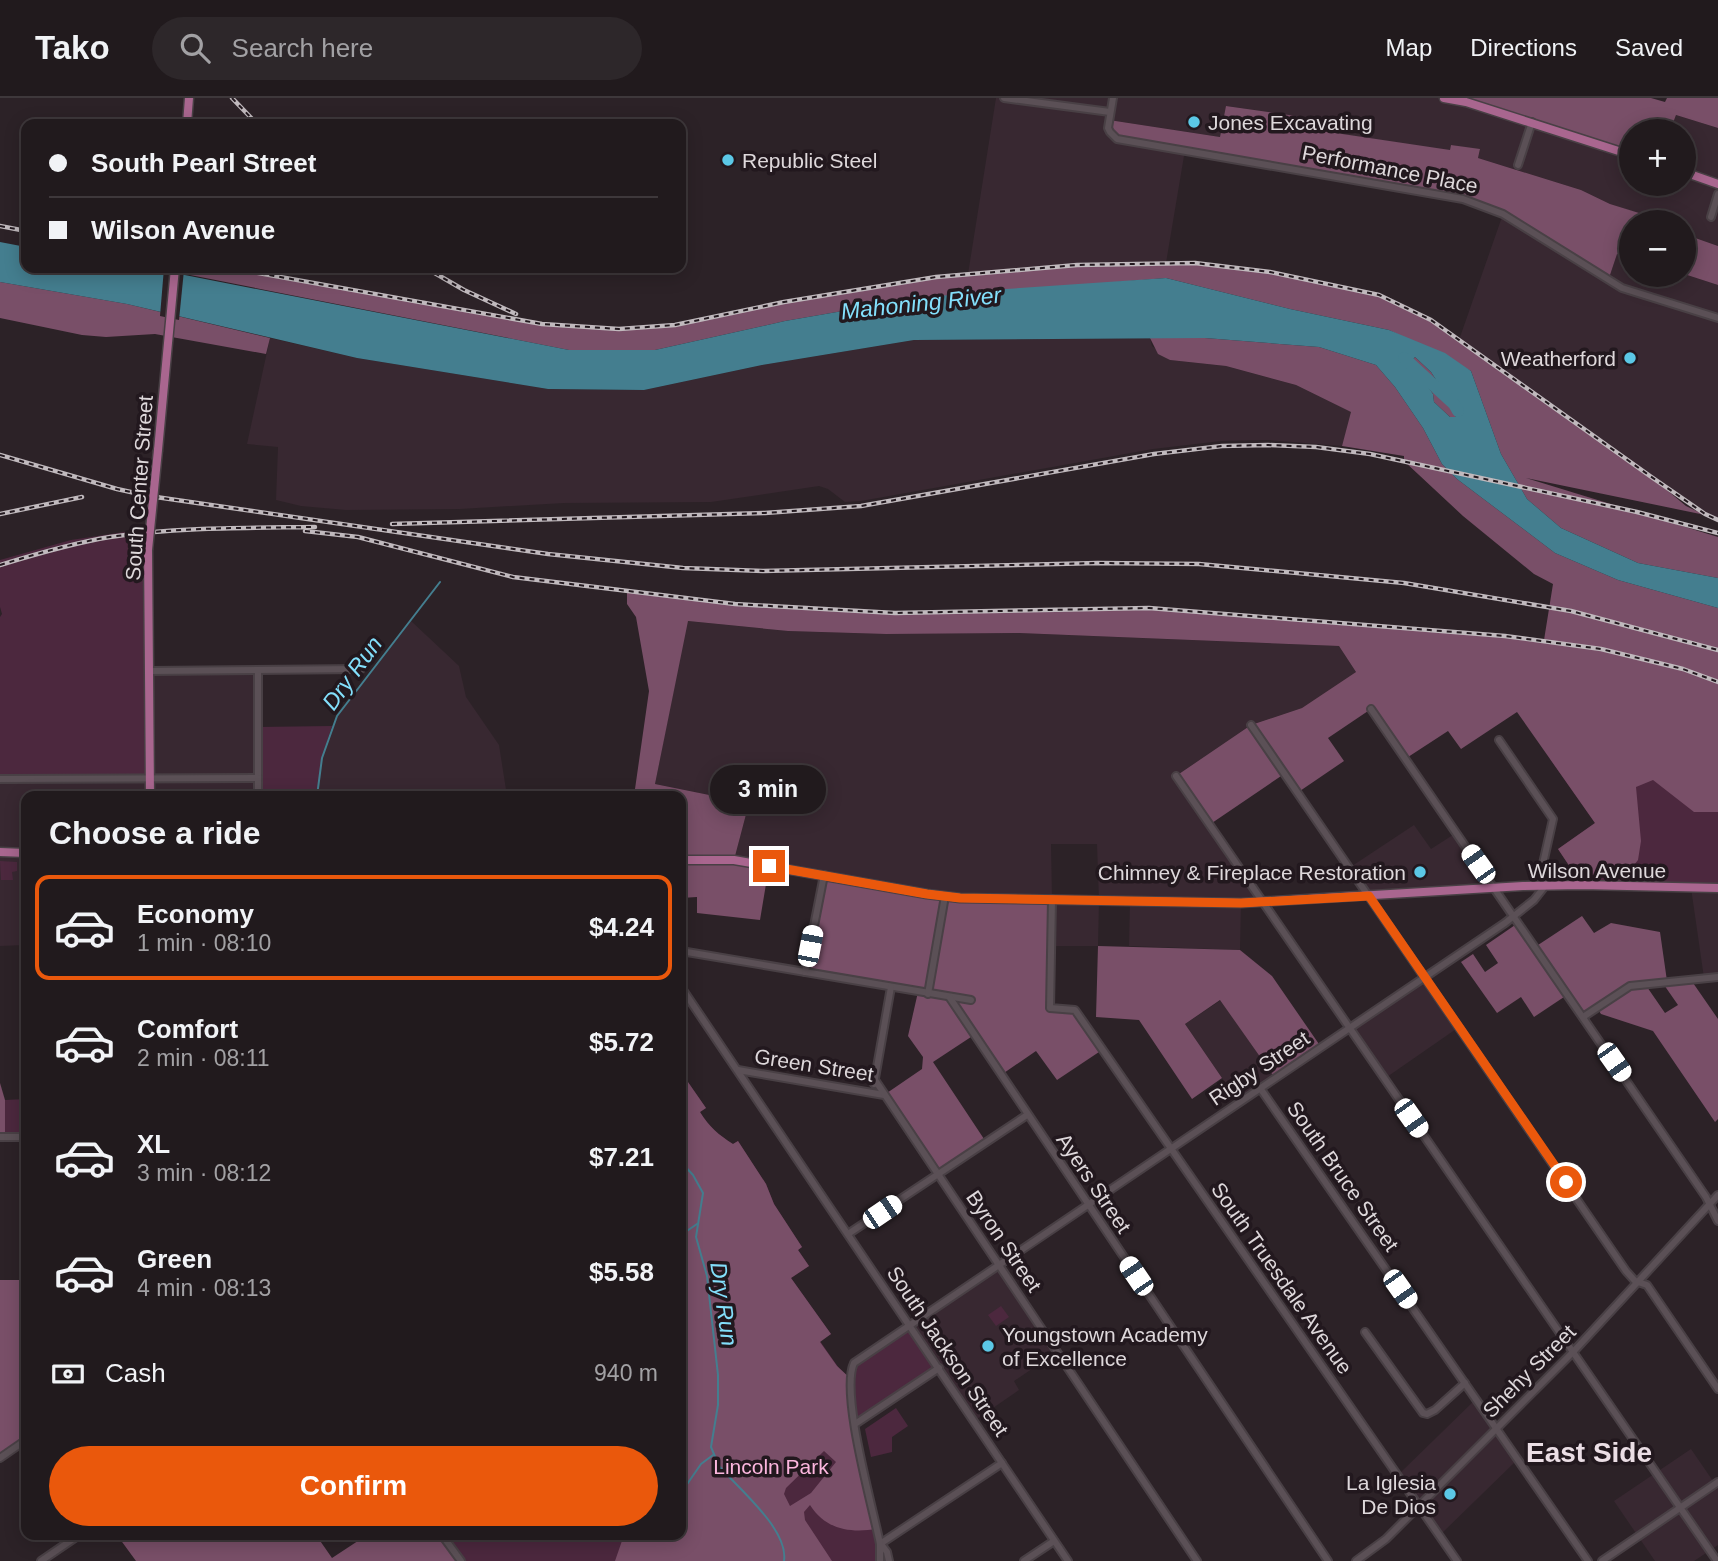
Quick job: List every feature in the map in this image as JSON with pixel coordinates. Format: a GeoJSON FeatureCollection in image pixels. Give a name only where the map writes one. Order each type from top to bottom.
{"type":"FeatureCollection","features":[{"type":"Feature","properties":{"kind":"main road"},"geometry":{"type":"LineString","coordinates":[[187,119],[189,98]]}},
{"type":"Feature","properties":{"kind":"main road"},"geometry":{"type":"LineString","coordinates":[[1444,98],[1466,100],[1619,151]]}},
{"type":"Feature","properties":{"kind":"main road"},"geometry":{"type":"LineString","coordinates":[[1696,176],[1718,184]]}},
{"type":"Feature","properties":{"kind":"main road","name":"South Center Street"},"geometry":{"type":"LineString","coordinates":[[150,791],[148,550],[175,273]]}},
{"type":"Feature","properties":{"kind":"main road"},"geometry":{"type":"LineString","coordinates":[[0,852],[21,853]]}},
{"type":"Feature","properties":{"kind":"main road","name":"Wilson Avenue"},"geometry":{"type":"LineString","coordinates":[[686,860],[734,860],[945,896],[1052,899],[1262,902],[1545,886],[1718,888]]}},
{"type":"Feature","properties":{"kind":"street"},"geometry":{"type":"LineString","coordinates":[[1004,98],[1110,112],[1113,98]]}},
{"type":"Feature","properties":{"kind":"street","name":"Performance Place"},"geometry":{"type":"LineString","coordinates":[[1110,112],[1110,132],[1122,140],[1408,188],[1475,202],[1516,221],[1609,282],[1718,318]]}},
{"type":"Feature","properties":{"kind":"street"},"geometry":{"type":"LineString","coordinates":[[1518,165],[1532,122]]}},
{"type":"Feature","properties":{"kind":"street"},"geometry":{"type":"LineString","coordinates":[[1710,217],[1718,194]]}},
{"type":"Feature","properties":{"kind":"street"},"geometry":{"type":"LineString","coordinates":[[150,671],[361,669]]}},
{"type":"Feature","properties":{"kind":"street"},"geometry":{"type":"LineString","coordinates":[[258,670],[258,791]]}},
{"type":"Feature","properties":{"kind":"street"},"geometry":{"type":"LineString","coordinates":[[1371,709],[1707,1199],[1718,1221]]}},
{"type":"Feature","properties":{"kind":"street"},"geometry":{"type":"LineString","coordinates":[[1251,725],[1626,1271],[1633,1279],[1647,1285],[1718,1389]]}},
{"type":"Feature","properties":{"kind":"street"},"geometry":{"type":"LineString","coordinates":[[1499,740],[1553,820],[1542,868],[1545,886]]}},
{"type":"Feature","properties":{"kind":"street"},"geometry":{"type":"LineString","coordinates":[[1176,776],[1717,1561]]}},
{"type":"Feature","properties":{"kind":"street"},"geometry":{"type":"LineString","coordinates":[[0,779],[258,778]]}},
{"type":"Feature","properties":{"kind":"street"},"geometry":{"type":"LineString","coordinates":[[805,972],[824,875]]}},
{"type":"Feature","properties":{"kind":"street","name":"Rigby Street"},"geometry":{"type":"LineString","coordinates":[[855,1424],[850,1385],[852,1367],[862,1357],[1514,916],[1534,900],[1545,886]]}},
{"type":"Feature","properties":{"kind":"street"},"geometry":{"type":"LineString","coordinates":[[928,994],[945,896]]}},
{"type":"Feature","properties":{"kind":"street","name":"South Truesdale Avenue"},"geometry":{"type":"LineString","coordinates":[[1052,899],[1050,1008],[1072,1009],[1079,1016],[1457,1561]]}},
{"type":"Feature","properties":{"kind":"street"},"geometry":{"type":"LineString","coordinates":[[686,952],[971,1000]]}},
{"type":"Feature","properties":{"kind":"street"},"geometry":{"type":"LineString","coordinates":[[1583,1017],[1630,986],[1718,977]]}},
{"type":"Feature","properties":{"kind":"street"},"geometry":{"type":"LineString","coordinates":[[873,1093],[891,987]]}},
{"type":"Feature","properties":{"kind":"street","name":"South Jackson Street"},"geometry":{"type":"LineString","coordinates":[[686,994],[1068,1561]]}},
{"type":"Feature","properties":{"kind":"street","name":"Ayers Street"},"geometry":{"type":"LineString","coordinates":[[950,998],[1328,1561]]}},
{"type":"Feature","properties":{"kind":"street","name":"Green Street"},"geometry":{"type":"LineString","coordinates":[[737,1070],[884,1094]]}},
{"type":"Feature","properties":{"kind":"street","name":"Byron Street"},"geometry":{"type":"LineString","coordinates":[[875,1080],[1197,1561]]}},
{"type":"Feature","properties":{"kind":"street","name":"South Bruce Street"},"geometry":{"type":"LineString","coordinates":[[1260,1088],[1588,1561]]}},
{"type":"Feature","properties":{"kind":"street"},"geometry":{"type":"LineString","coordinates":[[848,1234],[1027,1115]]}},
{"type":"Feature","properties":{"kind":"street"},"geometry":{"type":"LineString","coordinates":[[0,1137],[21,1137]]}},
{"type":"Feature","properties":{"kind":"street","name":"Shehy Street"},"geometry":{"type":"LineString","coordinates":[[1356,1561],[1386,1539],[1574,1351],[1718,1195]]}},
{"type":"Feature","properties":{"kind":"street"},"geometry":{"type":"LineString","coordinates":[[1365,1332],[1423,1413],[1435,1410],[1465,1383]]}},
{"type":"Feature","properties":{"kind":"street"},"geometry":{"type":"LineString","coordinates":[[880,1561],[880,1544],[855,1424],[939,1368]]}},
{"type":"Feature","properties":{"kind":"street"},"geometry":{"type":"LineString","coordinates":[[0,1458],[21,1443]]}},
{"type":"Feature","properties":{"kind":"street"},"geometry":{"type":"LineString","coordinates":[[880,1544],[1002,1463]]}},
{"type":"Feature","properties":{"kind":"street"},"geometry":{"type":"LineString","coordinates":[[1602,1561],[1718,1482]]}},
{"type":"Feature","properties":{"kind":"street"},"geometry":{"type":"LineString","coordinates":[[41,1561],[72,1540]]}},
{"type":"Feature","properties":{"kind":"street"},"geometry":{"type":"LineString","coordinates":[[446,1540],[461,1561]]}},
{"type":"Feature","properties":{"kind":"street"},"geometry":{"type":"LineString","coordinates":[[1024,1561],[1054,1541]]}},
{"type":"Feature","properties":{"kind":"street"},"geometry":{"type":"LineString","coordinates":[[880,1544],[887,1552],[889,1561]]}},
{"type":"Feature","properties":{"kind":"shaded area"},"geometry":{"type":"Polygon","coordinates":[[[996,98],[1444,98],[1619,151],[1619,196],[1696,196],[1696,121],[1718,128],[1718,246],[1696,238],[1696,210],[1628,210],[1581,190],[1478,158],[1480,150],[1451,145],[1450,151],[1309,129],[1309,118],[1227,106],[1220,137],[1109,120],[1185,150],[1166,263],[1077,265],[968,274],[996,98]]]}},
{"type":"Feature","properties":{"kind":"shaded area"},"geometry":{"type":"Polygon","coordinates":[[[1503,214],[1608,281],[1617,253],[1619,254],[1619,287],[1696,287],[1696,278],[1718,285],[1718,521],[1650,476],[1459,340],[1503,214]]]}},
{"type":"Feature","properties":{"kind":"shaded area"},"geometry":{"type":"Polygon","coordinates":[[[270,338],[357,358],[548,389],[644,390],[762,365],[914,340],[1150,338],[1152,346],[1170,360],[1226,366],[1296,385],[1352,412],[1342,446],[1268,440],[1221,441],[1153,449],[861,501],[845,502],[828,489],[819,486],[711,502],[564,503],[460,509],[346,510],[301,506],[276,500],[278,447],[247,444],[270,338]]]}},
{"type":"Feature","properties":{"kind":"shaded area"},"geometry":{"type":"Polygon","coordinates":[[[411,621],[459,666],[466,697],[499,745],[506,791],[318,791],[322,758],[337,716],[411,621]]]}},
{"type":"Feature","properties":{"kind":"shaded area"},"geometry":{"type":"Polygon","coordinates":[[[687,621],[788,631],[886,634],[1019,633],[1339,646],[1356,672],[1302,708],[1251,725],[1176,776],[1262,902],[1241,903],[1240,950],[1129,946],[1130,901],[1099,901],[1098,946],[1051,946],[960,898],[734,860],[749,803],[655,784],[687,621]],[[1051,844],[1052,899],[1099,900],[1097,844],[1051,844]]]}},
{"type":"Feature","properties":{"kind":"shaded area"},"geometry":{"type":"Polygon","coordinates":[[[258,670],[258,791],[21,791],[21,945],[0,946],[0,779],[150,671],[258,670]]]}},
{"type":"Feature","properties":{"kind":"shaded area"},"geometry":{"type":"Polygon","coordinates":[[[1414,825],[1431,849],[1456,833],[1494,888],[1369,896],[1349,868],[1414,825]]]}},
{"type":"Feature","properties":{"kind":"shaded area"},"geometry":{"type":"Polygon","coordinates":[[[1691,888],[1718,888],[1718,977],[1704,978],[1691,888]]]}},
{"type":"Feature","properties":{"kind":"shaded area"},"geometry":{"type":"Polygon","coordinates":[[[1425,977],[1459,1027],[1384,1079],[1348,1029],[1425,977]]]}},
{"type":"Feature","properties":{"kind":"shaded area"},"geometry":{"type":"Polygon","coordinates":[[[1221,1000],[1275,1078],[1239,1103],[1185,1024],[1221,1000]]]}},
{"type":"Feature","properties":{"kind":"shaded area","name":"Youngstown Academy of Excellence"},"geometry":{"type":"Polygon","coordinates":[[[999,1265],[1057,1352],[1014,1381],[1019,1390],[974,1421],[909,1325],[999,1265]]]}},
{"type":"Feature","properties":{"kind":"shaded area"},"geometry":{"type":"Polygon","coordinates":[[[1477,1398],[1518,1459],[1440,1535],[1398,1475],[1477,1398]]]}},
{"type":"Feature","properties":{"kind":"shaded area"},"geometry":{"type":"Polygon","coordinates":[[[1691,1449],[1715,1484],[1718,1482],[1718,1545],[1694,1561],[1655,1561],[1614,1501],[1691,1449]]]}},
{"type":"Feature","properties":{"kind":"green space"},"geometry":{"type":"Polygon","coordinates":[[[1444,98],[1651,98],[1665,102],[1667,98],[1718,98],[1718,128],[1676,115],[1674,119],[1619,119],[1619,151],[1444,98]]]}},
{"type":"Feature","properties":{"kind":"green space"},"geometry":{"type":"Polygon","coordinates":[[[1226,106],[1310,118],[1309,129],[1450,150],[1451,145],[1480,149],[1478,158],[1581,190],[1629,210],[1619,210],[1619,255],[1608,281],[1533,232],[1475,202],[1113,136],[1109,120],[1220,137],[1226,106]]]}},
{"type":"Feature","properties":{"kind":"green space"},"geometry":{"type":"Polygon","coordinates":[[[1696,238],[1718,246],[1718,285],[1696,278],[1696,238]]]}},
{"type":"Feature","properties":{"kind":"green space"},"geometry":{"type":"Polygon","coordinates":[[[1195,263],[1270,272],[1379,295],[1431,320],[1650,476],[1686,506],[1705,515],[1526,478],[1718,537],[1718,578],[1638,563],[1561,528],[1527,499],[1501,454],[1471,371],[1389,330],[1166,278],[912,299],[785,321],[655,350],[569,350],[180,273],[257,273],[542,324],[619,329],[675,325],[784,302],[936,277],[1077,265],[1195,263]]]}},
{"type":"Feature","properties":{"kind":"green space"},"geometry":{"type":"Polygon","coordinates":[[[0,282],[127,304],[270,338],[266,354],[155,334],[106,337],[82,335],[0,318],[0,282]]]}},
{"type":"Feature","properties":{"kind":"green space"},"geometry":{"type":"Polygon","coordinates":[[[1150,338],[1205,338],[1319,347],[1376,365],[1423,428],[1442,464],[1457,479],[1555,553],[1618,580],[1718,608],[1718,812],[1694,812],[1653,780],[1636,787],[1641,841],[1638,860],[1626,875],[1613,877],[1574,873],[1558,849],[1595,823],[1517,712],[1461,749],[1448,731],[1405,759],[1371,709],[1328,738],[1344,761],[1297,793],[1284,774],[1209,825],[1176,776],[1251,725],[1302,708],[1356,672],[1339,646],[1019,633],[886,634],[788,631],[688,621],[655,784],[749,803],[734,860],[769,866],[760,920],[697,913],[697,897],[686,898],[686,791],[635,791],[649,691],[636,617],[627,604],[627,592],[845,612],[942,613],[1149,608],[1544,640],[1553,584],[1534,574],[1463,516],[1404,461],[1404,456],[1342,446],[1351,412],[1296,385],[1226,366],[1170,360],[1158,354],[1150,338]]]}},
{"type":"Feature","properties":{"kind":"green space"},"geometry":{"type":"Polygon","coordinates":[[[1415,357],[1431,372],[1457,413],[1455,417],[1450,417],[1434,402],[1433,394],[1411,362],[1415,357]]]}},
{"type":"Feature","properties":{"kind":"green space"},"geometry":{"type":"Polygon","coordinates":[[[151,528],[150,778],[0,779],[0,560],[71,540],[151,528]]]}},
{"type":"Feature","properties":{"kind":"green space"},"geometry":{"type":"Polygon","coordinates":[[[332,726],[322,758],[318,791],[258,791],[258,727],[332,726]]]}},
{"type":"Feature","properties":{"kind":"green space"},"geometry":{"type":"Polygon","coordinates":[[[1550,759],[1718,788],[1718,888],[1582,885],[1558,849],[1595,823],[1550,759]]]}},
{"type":"Feature","properties":{"kind":"green space"},"geometry":{"type":"Polygon","coordinates":[[[0,861],[17,862],[17,871],[12,872],[13,880],[1,880],[0,861]]]}},
{"type":"Feature","properties":{"kind":"green space"},"geometry":{"type":"Polygon","coordinates":[[[824,875],[927,894],[1052,899],[1050,1008],[1072,1009],[1102,1050],[1057,1080],[1036,1051],[1001,1075],[974,1035],[933,1062],[986,1142],[938,1174],[884,1095],[922,1069],[923,1057],[908,1036],[918,992],[805,972],[824,875]]]}},
{"type":"Feature","properties":{"kind":"green space"},"geometry":{"type":"Polygon","coordinates":[[[1582,916],[1594,933],[1611,923],[1660,932],[1667,981],[1691,980],[1718,1019],[1718,1119],[1715,1122],[1653,1031],[1601,1014],[1597,1008],[1583,1017],[1567,995],[1534,1017],[1521,997],[1497,1013],[1461,962],[1473,954],[1485,972],[1498,963],[1486,945],[1518,923],[1535,947],[1582,916]],[[1662,982],[1645,984],[1665,1013],[1678,1005],[1662,982]]]}},
{"type":"Feature","properties":{"kind":"green space"},"geometry":{"type":"Polygon","coordinates":[[[1098,946],[1240,950],[1272,976],[1321,1047],[1275,1078],[1220,1000],[1185,1024],[1222,1078],[1192,1099],[1139,1020],[1096,1017],[1098,946]]]}},
{"type":"Feature","properties":{"kind":"green space","name":"Lincoln Park"},"geometry":{"type":"Polygon","coordinates":[[[686,1079],[706,1108],[700,1112],[707,1122],[733,1144],[738,1141],[802,1247],[798,1250],[809,1266],[791,1278],[831,1334],[820,1341],[843,1374],[850,1378],[852,1367],[909,1325],[939,1368],[855,1425],[880,1544],[889,1561],[461,1561],[446,1540],[686,1540],[686,1079]]]}},
{"type":"Feature","properties":{"kind":"green space","name":"Lincoln Park"},"geometry":{"type":"Polygon","coordinates":[[[686,1079],[706,1108],[700,1112],[707,1122],[733,1144],[738,1141],[802,1247],[798,1250],[809,1266],[791,1278],[831,1334],[820,1342],[837,1366],[851,1379],[855,1424],[877,1529],[839,1528],[823,1520],[810,1505],[804,1512],[805,1520],[832,1561],[615,1561],[622,1540],[686,1540],[686,1079]],[[824,1451],[786,1488],[784,1494],[790,1506],[811,1493],[836,1462],[824,1451]]]}},
{"type":"Feature","properties":{"kind":"green space"},"geometry":{"type":"Polygon","coordinates":[[[0,1083],[5,1100],[5,1137],[0,1137],[0,1083]]]}},
{"type":"Feature","properties":{"kind":"green space"},"geometry":{"type":"Polygon","coordinates":[[[21,1099],[21,1135],[5,1135],[5,1100],[21,1099]]]}},
{"type":"Feature","properties":{"kind":"green space"},"geometry":{"type":"Polygon","coordinates":[[[0,1280],[21,1280],[21,1443],[0,1458],[0,1280]]]}},
{"type":"Feature","properties":{"kind":"green space"},"geometry":{"type":"Polygon","coordinates":[[[1001,1306],[1009,1317],[996,1326],[988,1315],[1001,1306]]]}},
{"type":"Feature","properties":{"kind":"green space"},"geometry":{"type":"Polygon","coordinates":[[[896,1408],[908,1426],[892,1437],[892,1452],[871,1457],[865,1429],[896,1408]]]}},
{"type":"Feature","properties":{"kind":"green space"},"geometry":{"type":"Polygon","coordinates":[[[121,1540],[319,1540],[332,1558],[359,1540],[446,1540],[461,1561],[136,1561],[121,1540]]]}},
{"type":"Feature","properties":{"kind":"water"},"geometry":{"type":"Polygon","coordinates":[[[0,242],[21,246],[21,273],[175,273],[569,350],[655,350],[785,321],[912,299],[1006,289],[1166,278],[1389,330],[1445,353],[1471,371],[1501,454],[1527,499],[1561,528],[1638,563],[1718,578],[1718,608],[1618,580],[1555,553],[1457,479],[1442,464],[1423,428],[1376,365],[1319,347],[1205,338],[914,340],[762,365],[644,390],[548,389],[357,358],[127,304],[0,282],[0,242]],[[1415,357],[1411,362],[1433,394],[1434,402],[1450,417],[1455,417],[1457,413],[1431,372],[1415,357]]]}},
{"type":"Feature","properties":{"kind":"pier"},"geometry":{"type":"Polygon","coordinates":[[[164,273],[184,273],[179,320],[160,316],[164,273]]]}},
{"type":"Feature","properties":{"kind":"waterway","name":"Mahoning River"},"geometry":{"type":"LineString","coordinates":[[1404,358],[1454,404],[1458,411]]}},
{"type":"Feature","properties":{"kind":"waterway","name":"Dry Run"},"geometry":{"type":"LineString","coordinates":[[318,791],[322,758],[337,716],[440,582]]}},
{"type":"Feature","properties":{"kind":"waterway","name":"Dry Run"},"geometry":{"type":"LineString","coordinates":[[686,1167],[703,1193],[696,1237],[707,1276],[718,1375],[718,1405],[711,1447],[719,1466],[771,1523],[779,1536],[784,1561]]}},
{"type":"Feature","properties":{"kind":"waterway"},"geometry":{"type":"LineString","coordinates":[[686,1232],[697,1224]]}},
{"type":"Feature","properties":{"kind":"waterway"},"geometry":{"type":"LineString","coordinates":[[686,1486],[701,1464],[713,1455]]}},
{"type":"Feature","properties":{"kind":"railway"},"geometry":{"type":"LineString","coordinates":[[232,98],[252,119]]}},
{"type":"Feature","properties":{"kind":"railway"},"geometry":{"type":"LineString","coordinates":[[0,226],[21,230]]}},
{"type":"Feature","properties":{"kind":"railway"},"geometry":{"type":"LineString","coordinates":[[258,273],[542,324],[619,329],[675,325],[784,302],[936,277],[1077,265],[1195,263],[1270,272],[1379,295],[1431,320],[1650,476],[1718,520]]}},
{"type":"Feature","properties":{"kind":"railway"},"geometry":{"type":"LineString","coordinates":[[435,273],[516,314]]}},
{"type":"Feature","properties":{"kind":"railway"},"geometry":{"type":"LineString","coordinates":[[392,524],[765,513],[861,506],[1154,454],[1222,446],[1268,445],[1316,447],[1370,454],[1637,512],[1718,533]]}},
{"type":"Feature","properties":{"kind":"railway"},"geometry":{"type":"LineString","coordinates":[[0,455],[149,496],[548,554],[683,568],[763,571],[1098,563],[1199,564],[1404,583],[1571,611],[1718,650]]}},
{"type":"Feature","properties":{"kind":"railway"},"geometry":{"type":"LineString","coordinates":[[0,514],[82,497]]}},
{"type":"Feature","properties":{"kind":"railway"},"geometry":{"type":"LineString","coordinates":[[0,565],[110,537],[161,531],[315,527]]}},
{"type":"Feature","properties":{"kind":"railway"},"geometry":{"type":"LineString","coordinates":[[305,531],[358,537],[513,577],[735,604],[895,613],[1149,608],[1505,636],[1601,649],[1683,669],[1718,682]]}},
{"type":"Feature","properties":{"kind":"place","name":"Jones Excavating"},"geometry":{"type":"Point","coordinates":[1194,122]}},
{"type":"Feature","properties":{"kind":"place","name":"Republic Steel"},"geometry":{"type":"Point","coordinates":[728,160]}},
{"type":"Feature","properties":{"kind":"place","name":"Weatherford"},"geometry":{"type":"Point","coordinates":[1630,358]}},
{"type":"Feature","properties":{"kind":"place","name":"Chimney & Fireplace Restoration"},"geometry":{"type":"Point","coordinates":[1420,872]}},
{"type":"Feature","properties":{"kind":"place","name":"Youngstown Academy of Excellence"},"geometry":{"type":"Point","coordinates":[988,1346]}},
{"type":"Feature","properties":{"kind":"place","name":"La Iglesia De Dios"},"geometry":{"type":"Point","coordinates":[1450,1494]}},
{"type":"Feature","properties":{"kind":"district","name":"East Side"},"geometry":{"type":"Point","coordinates":[1589,1452]}},
{"type":"Feature","properties":{"kind":"route"},"geometry":{"type":"LineString","coordinates":[[769,866],[960,898],[1241,903],[1369,896],[1566,1182]]}}]}
